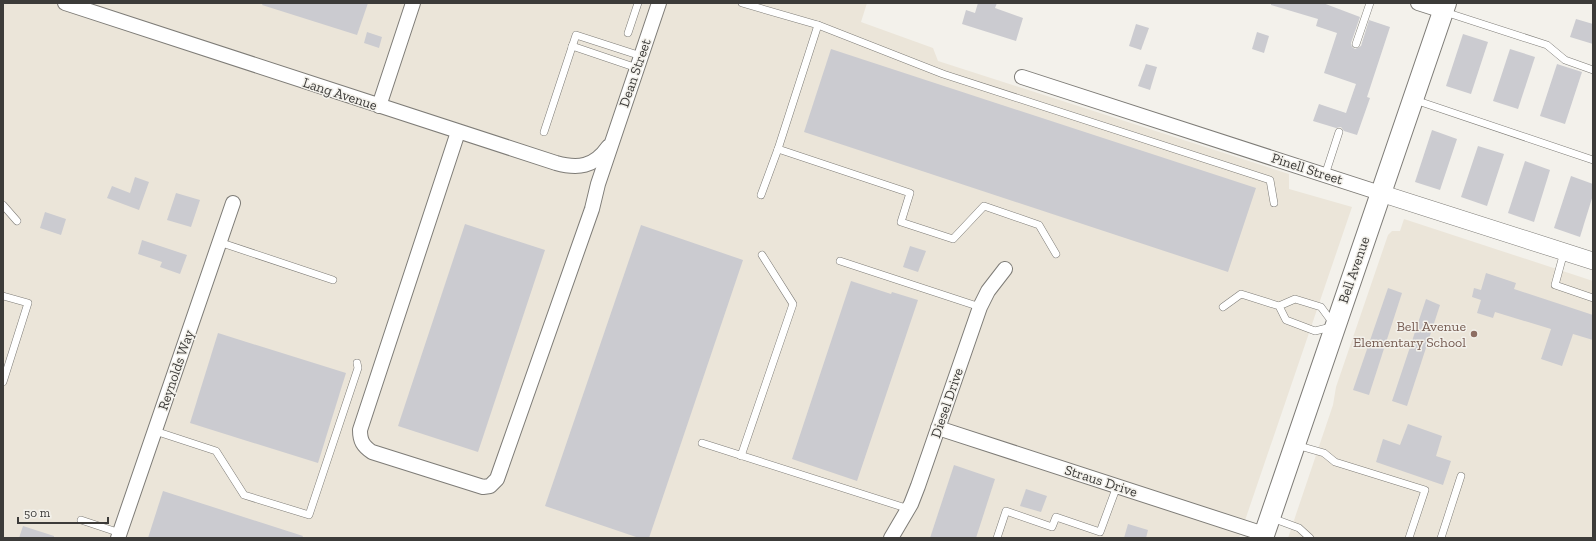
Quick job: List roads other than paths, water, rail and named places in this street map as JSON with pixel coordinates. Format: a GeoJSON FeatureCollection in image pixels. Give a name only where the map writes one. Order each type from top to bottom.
{"type":"FeatureCollection","features":[{"type":"Feature","properties":{"kind":"main road","name":"Bell Avenue"},"geometry":{"type":"LineString","coordinates":[[1265,530],[1445,7]]}},
{"type":"Feature","properties":{"kind":"street","name":"Lang Avenue"},"geometry":{"type":"LineString","coordinates":[[65,3],[458,132],[571,167],[584,166],[596,160],[611,144]]}},
{"type":"Feature","properties":{"kind":"street"},"geometry":{"type":"LineString","coordinates":[[379,106],[413,3]]}},
{"type":"Feature","properties":{"kind":"street","name":"Dean Street"},"geometry":{"type":"LineString","coordinates":[[458,132],[360,430],[360,435],[362,443],[372,452],[483,487],[490,486],[498,479],[592,209],[598,184],[611,144],[659,3]]}},
{"type":"Feature","properties":{"kind":"street"},"geometry":{"type":"LineString","coordinates":[[1418,3],[1445,7]]}},
{"type":"Feature","properties":{"kind":"street","name":"Pinell Street"},"geometry":{"type":"LineString","coordinates":[[1022,77],[1593,262]]}},
{"type":"Feature","properties":{"kind":"street","name":"Reynolds Way"},"geometry":{"type":"LineString","coordinates":[[119,536],[233,203]]}},
{"type":"Feature","properties":{"kind":"street","name":"Diesel Drive"},"geometry":{"type":"LineString","coordinates":[[891,538],[909,509],[918,486],[980,307],[988,291],[1004,268]]}},
{"type":"Feature","properties":{"kind":"street","name":"Straus Drive"},"geometry":{"type":"LineString","coordinates":[[938,428],[1117,486],[1265,530]]}},
{"type":"Feature","properties":{"kind":"lane"},"geometry":{"type":"LineString","coordinates":[[628,33],[638,3]]}},
{"type":"Feature","properties":{"kind":"lane"},"geometry":{"type":"LineString","coordinates":[[742,3],[818,25],[943,74],[1270,180],[1274,203]]}},
{"type":"Feature","properties":{"kind":"lane"},"geometry":{"type":"LineString","coordinates":[[1356,44],[1370,3]]}},
{"type":"Feature","properties":{"kind":"lane"},"geometry":{"type":"LineString","coordinates":[[1445,7],[1547,45],[1566,60],[1593,70]]}},
{"type":"Feature","properties":{"kind":"lane"},"geometry":{"type":"LineString","coordinates":[[761,195],[818,25]]}},
{"type":"Feature","properties":{"kind":"lane"},"geometry":{"type":"LineString","coordinates":[[544,132],[576,35],[639,62]]}},
{"type":"Feature","properties":{"kind":"lane"},"geometry":{"type":"LineString","coordinates":[[572,46],[639,62]]}},
{"type":"Feature","properties":{"kind":"lane"},"geometry":{"type":"LineString","coordinates":[[1413,100],[1593,160]]}},
{"type":"Feature","properties":{"kind":"lane"},"geometry":{"type":"LineString","coordinates":[[1325,175],[1339,132]]}},
{"type":"Feature","properties":{"kind":"lane"},"geometry":{"type":"LineString","coordinates":[[778,148],[910,194],[901,222],[954,239],[984,206],[1039,224],[1056,254]]}},
{"type":"Feature","properties":{"kind":"lane"},"geometry":{"type":"LineString","coordinates":[[3,205],[17,221]]}},
{"type":"Feature","properties":{"kind":"lane"},"geometry":{"type":"LineString","coordinates":[[219,242],[333,280]]}},
{"type":"Feature","properties":{"kind":"lane"},"geometry":{"type":"LineString","coordinates":[[1564,252],[1554,285],[1593,298]]}},
{"type":"Feature","properties":{"kind":"lane"},"geometry":{"type":"LineString","coordinates":[[741,456],[792,304],[762,255]]}},
{"type":"Feature","properties":{"kind":"lane"},"geometry":{"type":"LineString","coordinates":[[840,261],[980,307]]}},
{"type":"Feature","properties":{"kind":"lane"},"geometry":{"type":"LineString","coordinates":[[1223,307],[1241,294],[1279,306],[1295,299],[1320,308],[1335,326],[1315,331],[1286,320],[1279,306]]}},
{"type":"Feature","properties":{"kind":"lane"},"geometry":{"type":"LineString","coordinates":[[3,296],[28,303],[3,382]]}},
{"type":"Feature","properties":{"kind":"lane"},"geometry":{"type":"LineString","coordinates":[[155,431],[216,451],[244,495],[309,516],[358,368],[357,363]]}},
{"type":"Feature","properties":{"kind":"lane"},"geometry":{"type":"LineString","coordinates":[[702,443],[909,509]]}},
{"type":"Feature","properties":{"kind":"lane"},"geometry":{"type":"LineString","coordinates":[[1294,444],[1324,453],[1335,462],[1425,490],[1409,538]]}},
{"type":"Feature","properties":{"kind":"lane"},"geometry":{"type":"LineString","coordinates":[[1441,538],[1462,476]]}},
{"type":"Feature","properties":{"kind":"lane"},"geometry":{"type":"LineString","coordinates":[[997,538],[1006,511],[1052,527],[1056,517],[1100,532],[1117,486]]}},
{"type":"Feature","properties":{"kind":"lane"},"geometry":{"type":"LineString","coordinates":[[81,520],[119,536]]}},
{"type":"Feature","properties":{"kind":"lane"},"geometry":{"type":"LineString","coordinates":[[1265,530],[1299,528],[1310,538]]}},
{"type":"Feature","properties":{"kind":"place","name":"Bell Avenue Elementary School"},"geometry":{"type":"Point","coordinates":[1474,334]}}]}
